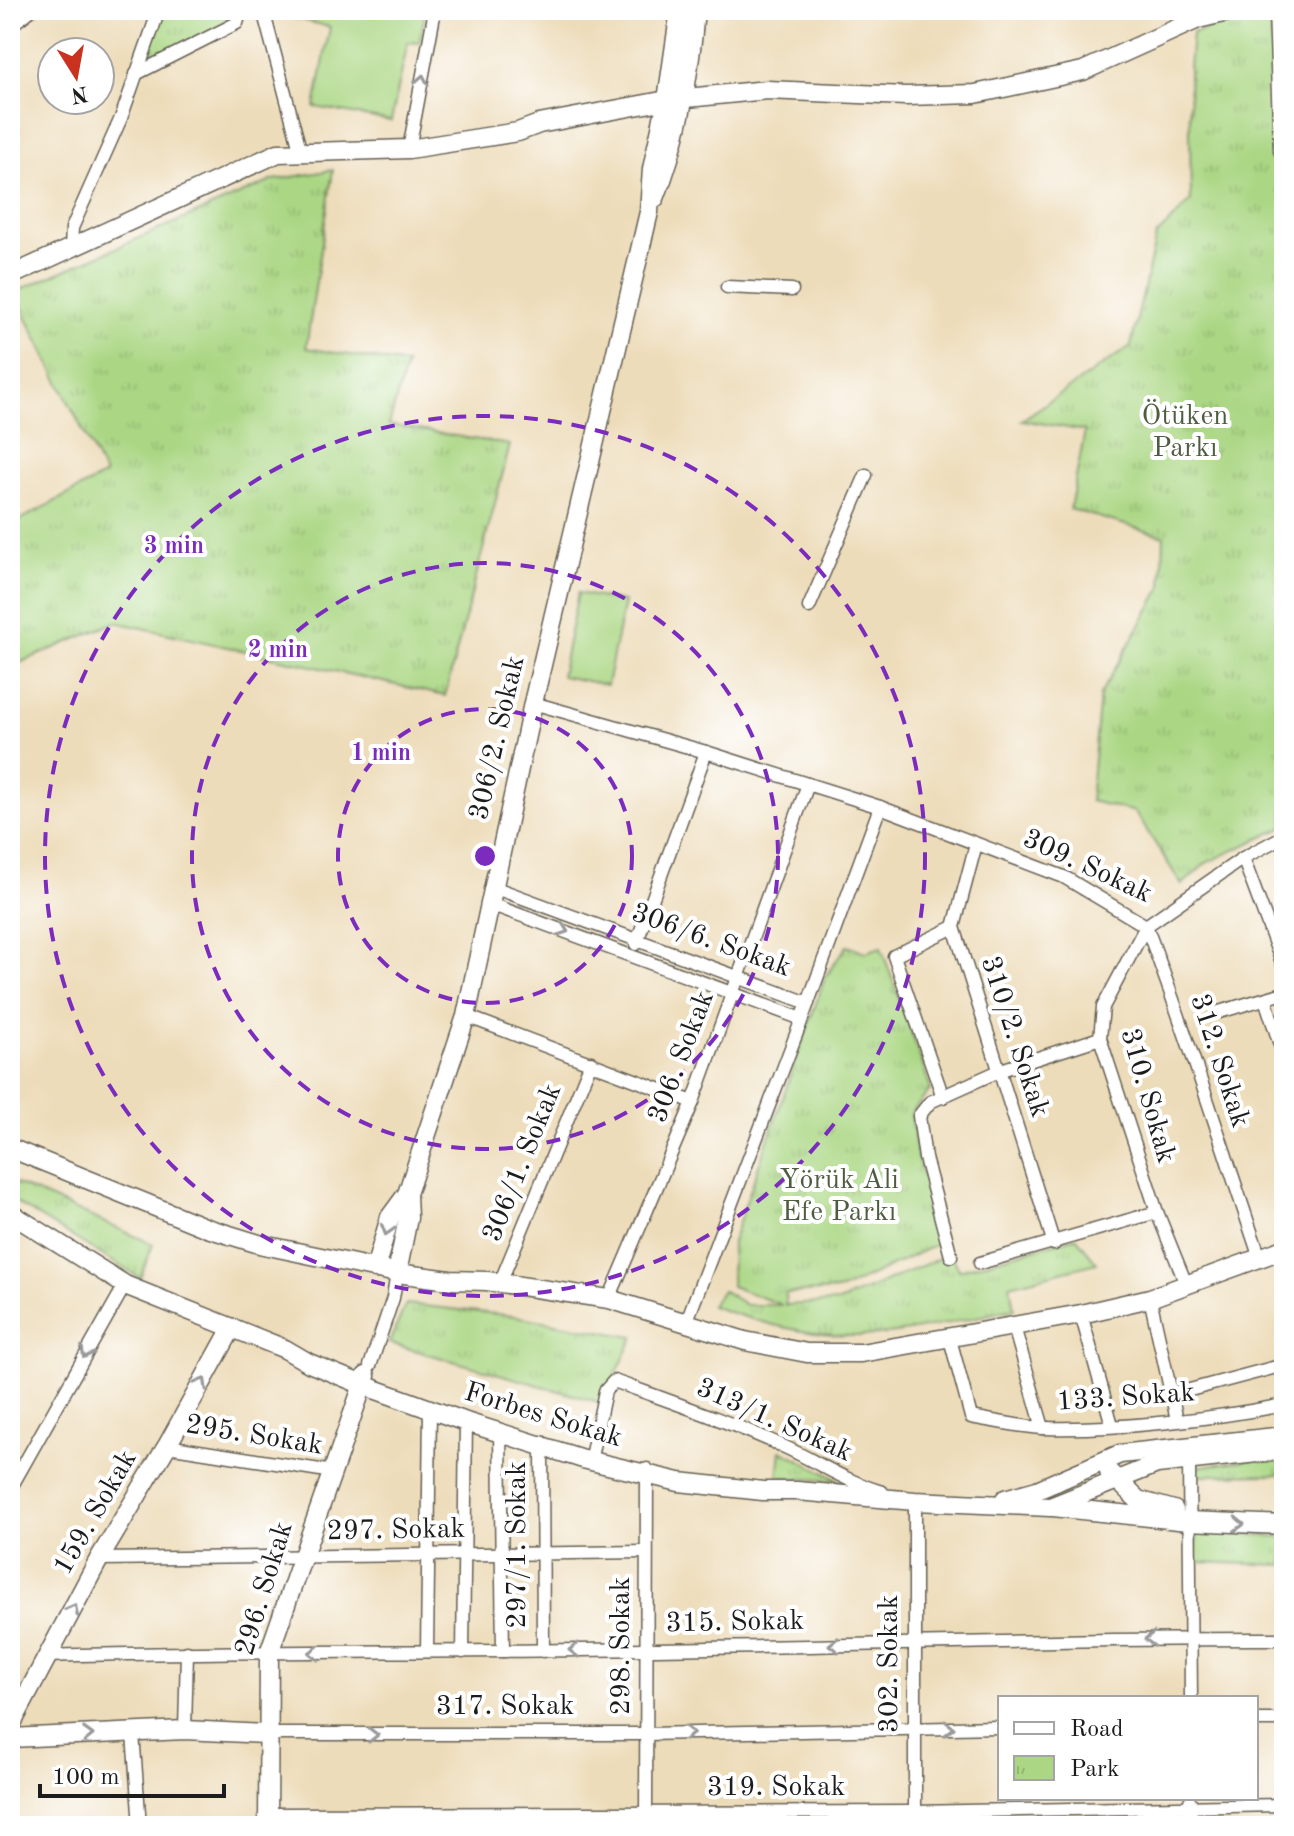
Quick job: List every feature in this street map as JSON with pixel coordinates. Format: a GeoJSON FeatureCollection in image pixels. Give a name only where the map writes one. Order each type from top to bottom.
{"type":"FeatureCollection","features":[{"type":"Feature","properties":{"kind":"main road"},"geometry":{"type":"LineString","coordinates":[[674,103],[680,10]]}},
{"type":"Feature","properties":{"kind":"main road"},"geometry":{"type":"LineString","coordinates":[[674,103],[695,10]]}},
{"type":"Feature","properties":{"kind":"main road"},"geometry":{"type":"LineString","coordinates":[[10,276],[278,153],[409,149],[518,132],[542,135],[674,103],[767,100],[780,92],[906,96],[975,94],[1083,71],[1198,19],[1236,10]]}},
{"type":"Feature","properties":{"kind":"main road","name":"306/2. Sokak"},"geometry":{"type":"LineString","coordinates":[[397,1273],[408,1218],[407,1194],[466,1016],[533,703],[649,212],[652,169],[674,103]]}},
{"type":"Feature","properties":{"kind":"main road"},"geometry":{"type":"LineString","coordinates":[[10,1148],[207,1228],[259,1244],[397,1273],[500,1283],[609,1299],[745,1341],[807,1353],[861,1353],[1081,1314],[1150,1298],[1284,1249]]}},
{"type":"Feature","properties":{"kind":"main road"},"geometry":{"type":"LineString","coordinates":[[375,1269],[390,1217],[407,1194]]}},
{"type":"Feature","properties":{"kind":"main road","name":"Forbes Sokak"},"geometry":{"type":"LineString","coordinates":[[10,1213],[125,1285],[285,1349],[309,1363],[366,1376],[542,1442],[647,1471]]}},
{"type":"Feature","properties":{"kind":"main road","name":"159. Sokak"},"geometry":{"type":"LineString","coordinates":[[10,1727],[99,1559],[167,1446],[232,1328]]}},
{"type":"Feature","properties":{"kind":"main road","name":"Forbes Sokak"},"geometry":{"type":"LineString","coordinates":[[366,1376],[430,1409],[466,1422],[500,1433],[592,1452],[679,1482],[763,1491],[990,1503],[1188,1521],[1284,1525]]}},
{"type":"Feature","properties":{"kind":"main road","name":"296. Sokak"},"geometry":{"type":"LineString","coordinates":[[268,1820],[269,1653],[366,1376]]}},
{"type":"Feature","properties":{"kind":"main road"},"geometry":{"type":"LineString","coordinates":[[990,1503],[1037,1490],[1120,1454],[1284,1436]]}},
{"type":"Feature","properties":{"kind":"main road","name":"Forbes Sokak"},"geometry":{"type":"LineString","coordinates":[[1050,1507],[1157,1464],[1284,1450]]}},
{"type":"Feature","properties":{"kind":"main road"},"geometry":{"type":"LineString","coordinates":[[1097,1462],[1111,1482],[1121,1514]]}},
{"type":"Feature","properties":{"kind":"main road"},"geometry":{"type":"LineString","coordinates":[[1111,1482],[1138,1500],[1179,1511],[1188,1521]]}},
{"type":"Feature","properties":{"kind":"main road","name":"317. Sokak"},"geometry":{"type":"LineString","coordinates":[[10,1738],[185,1730],[267,1734]]}},
{"type":"Feature","properties":{"kind":"street"},"geometry":{"type":"LineString","coordinates":[[10,26],[31,10]]}},
{"type":"Feature","properties":{"kind":"street"},"geometry":{"type":"LineString","coordinates":[[71,248],[72,228],[121,118],[159,10]]}},
{"type":"Feature","properties":{"kind":"street"},"geometry":{"type":"LineString","coordinates":[[136,74],[237,23],[241,10]]}},
{"type":"Feature","properties":{"kind":"street"},"geometry":{"type":"LineString","coordinates":[[263,10],[301,153]]}},
{"type":"Feature","properties":{"kind":"street"},"geometry":{"type":"LineString","coordinates":[[409,149],[435,10]]}},
{"type":"Feature","properties":{"kind":"street"},"geometry":{"type":"LineString","coordinates":[[1275,10],[1280,151],[1284,158]]}},
{"type":"Feature","properties":{"kind":"street"},"geometry":{"type":"LineString","coordinates":[[727,287],[792,290]]}},
{"type":"Feature","properties":{"kind":"street"},"geometry":{"type":"LineString","coordinates":[[809,607],[866,475]]}},
{"type":"Feature","properties":{"kind":"street","name":"309. Sokak"},"geometry":{"type":"LineString","coordinates":[[533,703],[706,752],[880,807],[1064,877],[1146,926],[1243,858],[1284,836]]}},
{"type":"Feature","properties":{"kind":"street"},"geometry":{"type":"LineString","coordinates":[[631,955],[706,752]]}},
{"type":"Feature","properties":{"kind":"street","name":"306. Sokak"},"geometry":{"type":"LineString","coordinates":[[609,1299],[693,1102],[808,784]]}},
{"type":"Feature","properties":{"kind":"street"},"geometry":{"type":"LineString","coordinates":[[808,1003],[880,807]]}},
{"type":"Feature","properties":{"kind":"street","name":"310/2. Sokak"},"geometry":{"type":"LineString","coordinates":[[976,844],[954,927],[1054,1244]]}},
{"type":"Feature","properties":{"kind":"street"},"geometry":{"type":"LineString","coordinates":[[1243,858],[1284,968]]}},
{"type":"Feature","properties":{"kind":"street","name":"306/6. Sokak"},"geometry":{"type":"LineString","coordinates":[[492,895],[637,939],[808,1003],[802,1019],[631,955],[492,895]]}},
{"type":"Feature","properties":{"kind":"street","name":"310. Sokak"},"geometry":{"type":"LineString","coordinates":[[1146,926],[1103,1007],[1100,1038],[1157,1212],[1186,1284]]}},
{"type":"Feature","properties":{"kind":"street","name":"312. Sokak"},"geometry":{"type":"LineString","coordinates":[[1146,926],[1183,1023],[1205,1098],[1260,1258]]}},
{"type":"Feature","properties":{"kind":"street"},"geometry":{"type":"LineString","coordinates":[[943,1097],[894,956],[954,927]]}},
{"type":"Feature","properties":{"kind":"street"},"geometry":{"type":"LineString","coordinates":[[1219,1012],[1284,993]]}},
{"type":"Feature","properties":{"kind":"street"},"geometry":{"type":"LineString","coordinates":[[1265,999],[1284,1057]]}},
{"type":"Feature","properties":{"kind":"street"},"geometry":{"type":"LineString","coordinates":[[466,1016],[693,1102]]}},
{"type":"Feature","properties":{"kind":"street"},"geometry":{"type":"LineString","coordinates":[[686,1323],[802,1019]]}},
{"type":"Feature","properties":{"kind":"street"},"geometry":{"type":"LineString","coordinates":[[951,1256],[925,1158],[919,1116],[930,1102],[1001,1070],[1100,1038]]}},
{"type":"Feature","properties":{"kind":"street","name":"306/1. Sokak"},"geometry":{"type":"LineString","coordinates":[[500,1283],[591,1062]]}},
{"type":"Feature","properties":{"kind":"street"},"geometry":{"type":"LineString","coordinates":[[980,1263],[1157,1212]]}},
{"type":"Feature","properties":{"kind":"street"},"geometry":{"type":"LineString","coordinates":[[366,1376],[393,1298],[397,1273]]}},
{"type":"Feature","properties":{"kind":"street"},"geometry":{"type":"LineString","coordinates":[[10,1489],[125,1285]]}},
{"type":"Feature","properties":{"kind":"street"},"geometry":{"type":"LineString","coordinates":[[1150,1298],[1177,1420]]}},
{"type":"Feature","properties":{"kind":"street"},"geometry":{"type":"LineString","coordinates":[[1081,1314],[1112,1425]]}},
{"type":"Feature","properties":{"kind":"street"},"geometry":{"type":"LineString","coordinates":[[1014,1327],[1043,1428]]}},
{"type":"Feature","properties":{"kind":"street","name":"133. Sokak"},"geometry":{"type":"LineString","coordinates":[[950,1339],[971,1417],[1043,1428],[1177,1420],[1284,1405]]}},
{"type":"Feature","properties":{"kind":"street"},"geometry":{"type":"LineString","coordinates":[[1171,1395],[1284,1365]]}},
{"type":"Feature","properties":{"kind":"street","name":"313/1. Sokak"},"geometry":{"type":"LineString","coordinates":[[592,1452],[605,1391],[614,1381],[721,1419],[787,1448],[859,1486],[915,1501]]}},
{"type":"Feature","properties":{"kind":"street"},"geometry":{"type":"LineString","coordinates":[[427,1651],[430,1409]]}},
{"type":"Feature","properties":{"kind":"street"},"geometry":{"type":"LineString","coordinates":[[463,1652],[466,1422]]}},
{"type":"Feature","properties":{"kind":"street"},"geometry":{"type":"LineString","coordinates":[[500,1433],[503,1651]]}},
{"type":"Feature","properties":{"kind":"street","name":"297/1. Sokak"},"geometry":{"type":"LineString","coordinates":[[542,1442],[543,1651]]}},
{"type":"Feature","properties":{"kind":"street","name":"295. Sokak"},"geometry":{"type":"LineString","coordinates":[[167,1446],[333,1472]]}},
{"type":"Feature","properties":{"kind":"street"},"geometry":{"type":"LineString","coordinates":[[1189,1461],[1191,1696]]}},
{"type":"Feature","properties":{"kind":"street","name":"298. Sokak"},"geometry":{"type":"LineString","coordinates":[[646,1826],[647,1471]]}},
{"type":"Feature","properties":{"kind":"street","name":"302. Sokak"},"geometry":{"type":"LineString","coordinates":[[915,1501],[915,1826]]}},
{"type":"Feature","properties":{"kind":"street","name":"297. Sokak"},"geometry":{"type":"LineString","coordinates":[[99,1559],[646,1552]]}},
{"type":"Feature","properties":{"kind":"street","name":"315. Sokak"},"geometry":{"type":"LineString","coordinates":[[48,1656],[1284,1639]]}},
{"type":"Feature","properties":{"kind":"street"},"geometry":{"type":"LineString","coordinates":[[185,1730],[187,1652]]}},
{"type":"Feature","properties":{"kind":"street"},"geometry":{"type":"LineString","coordinates":[[1258,1720],[1284,1720]]}},
{"type":"Feature","properties":{"kind":"street","name":"317. Sokak"},"geometry":{"type":"LineString","coordinates":[[267,1734],[646,1734],[998,1727]]}},
{"type":"Feature","properties":{"kind":"street"},"geometry":{"type":"LineString","coordinates":[[133,1734],[140,1826]]}},
{"type":"Feature","properties":{"kind":"street"},"geometry":{"type":"LineString","coordinates":[[1190,1802],[1191,1826]]}},
{"type":"Feature","properties":{"kind":"street","name":"319. Sokak"},"geometry":{"type":"LineString","coordinates":[[268,1820],[646,1812],[915,1812],[1190,1802],[1284,1805]]}},
{"type":"Feature","properties":{"kind":"green space"},"geometry":{"type":"Polygon","coordinates":[[[165,10],[210,10],[236,21],[142,68],[165,10]]]}},
{"type":"Feature","properties":{"kind":"green space"},"geometry":{"type":"Polygon","coordinates":[[[287,10],[426,10],[419,43],[408,42],[391,121],[315,107],[330,27],[286,16],[287,10]]]}},
{"type":"Feature","properties":{"kind":"green space","name":"Ötüken Parkı"},"geometry":{"type":"Polygon","coordinates":[[[1269,13],[1284,158],[1284,827],[1206,863],[1182,885],[1135,812],[1090,801],[1100,695],[1162,587],[1164,536],[1070,509],[1085,431],[1022,420],[1131,346],[1156,236],[1191,201],[1189,68],[1192,33],[1269,13]]]}},
{"type":"Feature","properties":{"kind":"green space"},"geometry":{"type":"Polygon","coordinates":[[[333,170],[306,348],[406,364],[389,425],[510,445],[445,696],[116,622],[10,667],[10,525],[105,475],[14,292],[274,180],[333,170]]]}},
{"type":"Feature","properties":{"kind":"green space"},"geometry":{"type":"Polygon","coordinates":[[[578,593],[624,602],[607,685],[561,676],[578,593]]]}},
{"type":"Feature","properties":{"kind":"green space","name":"Yörük Ali Efe Parkı"},"geometry":{"type":"Polygon","coordinates":[[[847,946],[866,952],[881,947],[931,1089],[911,1113],[917,1157],[944,1241],[841,1290],[786,1293],[785,1305],[839,1302],[951,1253],[959,1270],[1076,1237],[1097,1263],[1010,1285],[1014,1309],[893,1333],[855,1336],[818,1334],[764,1323],[711,1306],[722,1290],[746,1305],[782,1305],[731,1286],[732,1242],[826,975],[847,946]]]}},
{"type":"Feature","properties":{"kind":"green space"},"geometry":{"type":"Polygon","coordinates":[[[10,1181],[153,1244],[140,1278],[10,1199],[10,1181]]]}},
{"type":"Feature","properties":{"kind":"green space"},"geometry":{"type":"Polygon","coordinates":[[[406,1304],[515,1316],[634,1337],[602,1403],[389,1343],[406,1304]]]}},
{"type":"Feature","properties":{"kind":"green space"},"geometry":{"type":"Polygon","coordinates":[[[781,1450],[840,1481],[778,1477],[781,1450]]]}},
{"type":"Feature","properties":{"kind":"green space"},"geometry":{"type":"Polygon","coordinates":[[[1284,1455],[1284,1474],[1195,1475],[1196,1467],[1284,1455]]]}},
{"type":"Feature","properties":{"kind":"green space"},"geometry":{"type":"Polygon","coordinates":[[[1197,1531],[1284,1537],[1284,1565],[1196,1562],[1197,1531]]]}}]}
